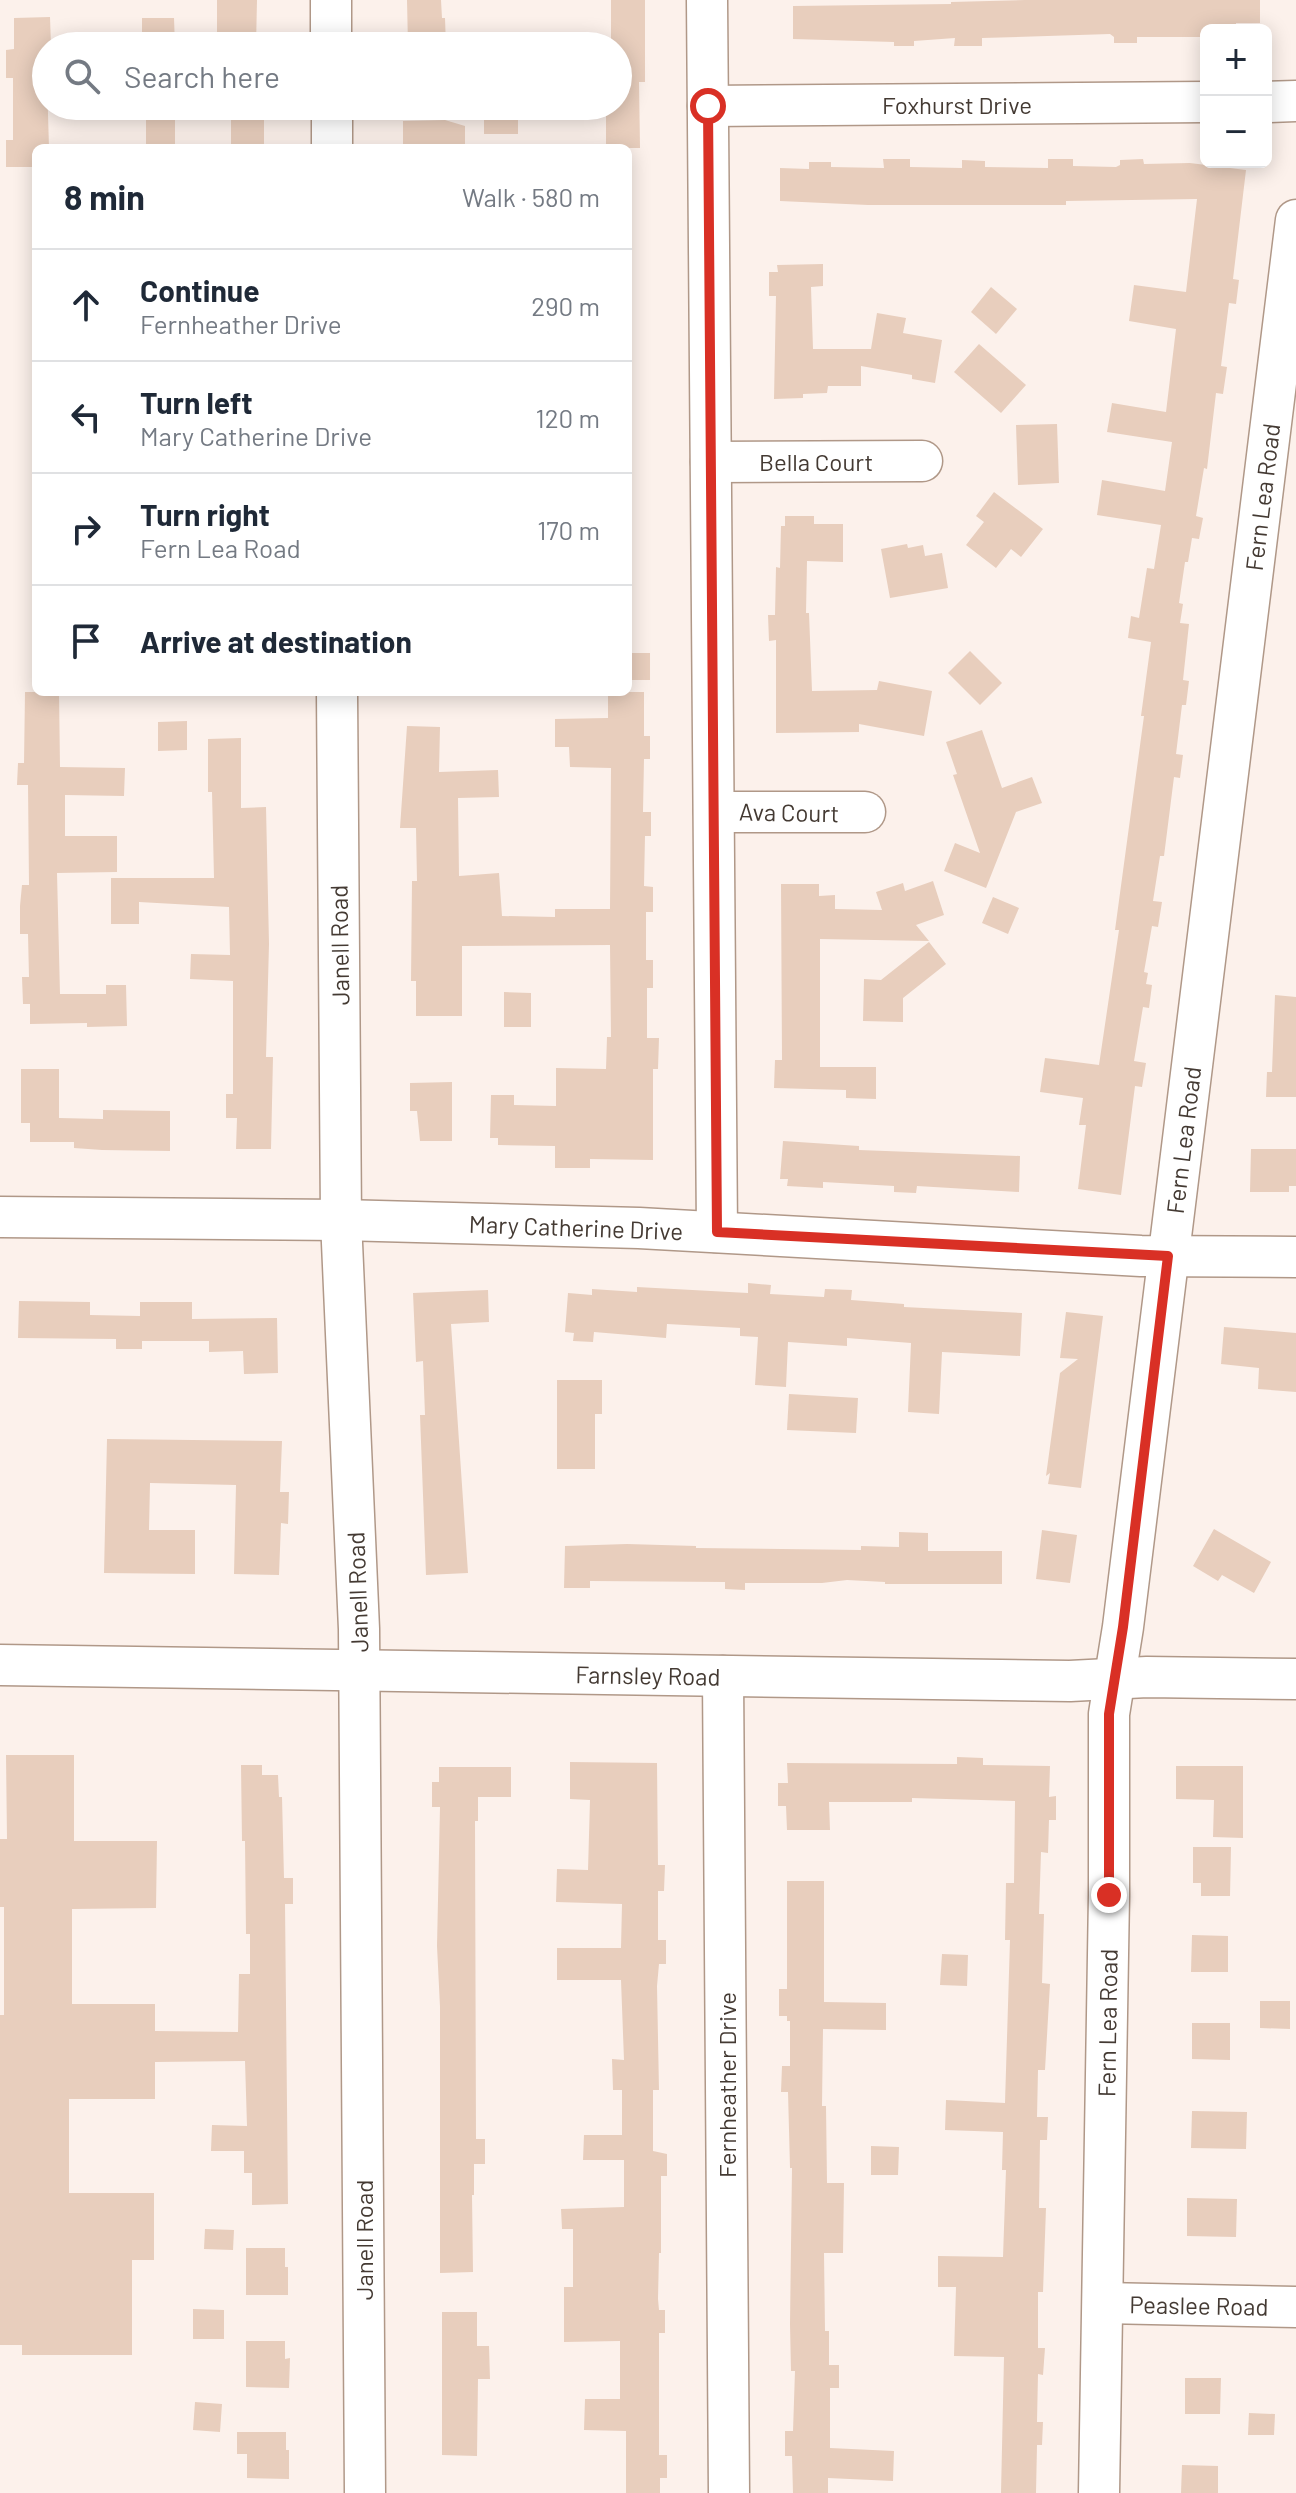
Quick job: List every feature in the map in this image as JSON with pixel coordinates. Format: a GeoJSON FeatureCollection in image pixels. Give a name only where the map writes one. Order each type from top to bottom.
{"type":"FeatureCollection","features":[{"type":"Feature","properties":{"kind":"street"},"geometry":{"type":"LineString","coordinates":[[331,0],[331,32]]}},
{"type":"Feature","properties":{"kind":"street"},"geometry":{"type":"LineString","coordinates":[[707,0],[717,1232]]}},
{"type":"Feature","properties":{"kind":"street"},"geometry":{"type":"LineString","coordinates":[[1272,102],[1296,101]]}},
{"type":"Feature","properties":{"kind":"street","name":"Foxhurst Drive"},"geometry":{"type":"LineString","coordinates":[[708,106],[1200,102]]}},
{"type":"Feature","properties":{"kind":"street"},"geometry":{"type":"LineString","coordinates":[[332,120],[332,144]]}},
{"type":"Feature","properties":{"kind":"street","name":"Fern Lea Road"},"geometry":{"type":"LineString","coordinates":[[1099,2493],[1109,1714],[1296,220]]}},
{"type":"Feature","properties":{"kind":"street","name":"Bella Court"},"geometry":{"type":"LineString","coordinates":[[711,462],[922,461]]}},
{"type":"Feature","properties":{"kind":"street","name":"Janell Road"},"geometry":{"type":"LineString","coordinates":[[337,696],[341,1220],[359,1670],[365,2493]]}},
{"type":"Feature","properties":{"kind":"street","name":"Ava Court"},"geometry":{"type":"LineString","coordinates":[[714,812],[865,812]]}},
{"type":"Feature","properties":{"kind":"street","name":"Mary Catherine Drive"},"geometry":{"type":"LineString","coordinates":[[0,1217],[341,1220],[717,1232],[1168,1256],[1296,1257]]}},
{"type":"Feature","properties":{"kind":"street","name":"Farnsley Road"},"geometry":{"type":"LineString","coordinates":[[0,1665],[723,1676],[1296,1679]]}},
{"type":"Feature","properties":{"kind":"street","name":"Fernheather Drive"},"geometry":{"type":"LineString","coordinates":[[723,1676],[729,2493]]}},
{"type":"Feature","properties":{"kind":"street","name":"Peaslee Road"},"geometry":{"type":"LineString","coordinates":[[1103,2303],[1296,2307]]}},
{"type":"Feature","properties":{"kind":"building"},"geometry":{"type":"Polygon","coordinates":[[[217,0],[257,0],[256,32],[217,32],[217,0]]]}},
{"type":"Feature","properties":{"kind":"building"},"geometry":{"type":"Polygon","coordinates":[[[407,0],[441,0],[446,32],[408,32],[407,0]]]}},
{"type":"Feature","properties":{"kind":"building"},"geometry":{"type":"Polygon","coordinates":[[[611,0],[645,0],[645,82],[639,82],[640,148],[632,148],[632,144],[606,144],[606,120],[632,120],[632,32],[611,32],[611,0]]]}},
{"type":"Feature","properties":{"kind":"building"},"geometry":{"type":"Polygon","coordinates":[[[1260,0],[1260,23],[1200,24],[1200,37],[1137,37],[1137,43],[1114,43],[1114,37],[1110,34],[982,38],[982,46],[954,46],[955,38],[914,41],[914,46],[894,46],[894,42],[793,39],[793,6],[1260,0]]]}},
{"type":"Feature","properties":{"kind":"building"},"geometry":{"type":"Polygon","coordinates":[[[50,17],[51,32],[32,32],[32,120],[48,120],[49,144],[32,144],[32,167],[6,167],[6,140],[13,140],[13,78],[6,78],[6,50],[14,49],[14,18],[50,17]]]}},
{"type":"Feature","properties":{"kind":"building"},"geometry":{"type":"Polygon","coordinates":[[[142,18],[174,18],[174,32],[142,32],[142,18]]]}},
{"type":"Feature","properties":{"kind":"building"},"geometry":{"type":"Polygon","coordinates":[[[146,120],[175,120],[175,144],[146,144],[146,120]]]}},
{"type":"Feature","properties":{"kind":"building"},"geometry":{"type":"Polygon","coordinates":[[[231,120],[264,120],[264,144],[231,144],[231,120]]]}},
{"type":"Feature","properties":{"kind":"building"},"geometry":{"type":"Polygon","coordinates":[[[445,120],[465,126],[465,144],[403,144],[403,121],[445,120]]]}},
{"type":"Feature","properties":{"kind":"building"},"geometry":{"type":"Polygon","coordinates":[[[484,120],[518,120],[518,134],[484,134],[484,120]]]}},
{"type":"Feature","properties":{"kind":"building"},"geometry":{"type":"Polygon","coordinates":[[[883,159],[910,159],[910,167],[962,168],[962,160],[985,161],[985,167],[1048,168],[1048,159],[1073,159],[1073,166],[1116,167],[1120,165],[1120,160],[1143,159],[1144,164],[1190,163],[1200,164],[1200,168],[1246,170],[1233,279],[1239,280],[1236,304],[1229,303],[1221,366],[1227,367],[1223,394],[1216,393],[1207,469],[1204,468],[1196,516],[1203,518],[1199,539],[1192,538],[1188,562],[1185,562],[1179,603],[1183,604],[1180,623],[1189,624],[1183,680],[1189,681],[1186,705],[1182,705],[1176,754],[1183,755],[1180,778],[1174,777],[1164,856],[1160,856],[1153,901],[1162,902],[1158,927],[1152,926],[1144,972],[1148,973],[1146,984],[1152,985],[1149,1008],[1143,1007],[1134,1061],[1146,1063],[1142,1087],[1135,1086],[1121,1195],[1078,1189],[1086,1125],[1079,1125],[1083,1098],[1040,1092],[1045,1058],[1099,1065],[1119,930],[1115,930],[1151,642],[1128,638],[1131,616],[1139,618],[1147,568],[1154,569],[1161,525],[1097,515],[1102,480],[1165,491],[1172,442],[1107,432],[1112,403],[1166,412],[1176,329],[1129,321],[1134,285],[1186,292],[1197,199],[1066,201],[1066,205],[868,205],[780,201],[780,168],[809,169],[809,162],[831,162],[831,167],[884,168],[883,159]]]}},
{"type":"Feature","properties":{"kind":"building"},"geometry":{"type":"Polygon","coordinates":[[[823,264],[823,286],[811,287],[813,349],[871,349],[877,313],[906,318],[903,333],[942,340],[935,383],[912,379],[912,375],[861,366],[861,386],[828,386],[827,393],[774,399],[776,296],[769,296],[769,272],[778,272],[777,265],[823,264]]]}},
{"type":"Feature","properties":{"kind":"building"},"geometry":{"type":"Polygon","coordinates":[[[991,287],[1017,309],[996,334],[971,312],[991,287]]]}},
{"type":"Feature","properties":{"kind":"building"},"geometry":{"type":"Polygon","coordinates":[[[979,344],[1026,385],[1001,413],[954,372],[979,344]]]}},
{"type":"Feature","properties":{"kind":"building"},"geometry":{"type":"Polygon","coordinates":[[[1057,424],[1059,483],[1018,485],[1016,425],[1057,424]]]}},
{"type":"Feature","properties":{"kind":"building"},"geometry":{"type":"Polygon","coordinates":[[[994,492],[1043,529],[1021,557],[1011,549],[996,568],[966,545],[984,522],[976,516],[994,492]]]}},
{"type":"Feature","properties":{"kind":"building"},"geometry":{"type":"Polygon","coordinates":[[[785,516],[814,516],[814,524],[843,524],[843,562],[807,561],[806,613],[809,613],[812,691],[877,690],[879,681],[932,691],[924,736],[859,724],[859,732],[776,733],[776,640],[769,641],[768,615],[775,615],[776,567],[780,568],[781,526],[785,526],[785,516]]]}},
{"type":"Feature","properties":{"kind":"building"},"geometry":{"type":"Polygon","coordinates":[[[907,544],[908,548],[923,545],[925,556],[942,553],[948,588],[890,598],[881,549],[907,544]]]}},
{"type":"Feature","properties":{"kind":"building"},"geometry":{"type":"Polygon","coordinates":[[[970,651],[1002,683],[980,705],[948,673],[970,651]]]}},
{"type":"Feature","properties":{"kind":"building"},"geometry":{"type":"Polygon","coordinates":[[[632,653],[650,653],[650,680],[632,680],[632,653]]]}},
{"type":"Feature","properties":{"kind":"building"},"geometry":{"type":"Polygon","coordinates":[[[25,692],[32,692],[32,696],[59,696],[60,767],[125,768],[124,796],[65,795],[65,836],[117,836],[117,872],[57,873],[60,994],[106,994],[106,985],[126,985],[127,1026],[30,1024],[30,1004],[23,1004],[22,977],[29,977],[28,934],[20,934],[22,885],[29,885],[28,785],[17,785],[18,763],[24,763],[25,692]]]}},
{"type":"Feature","properties":{"kind":"building"},"geometry":{"type":"Polygon","coordinates":[[[632,692],[644,692],[644,736],[650,736],[650,759],[644,759],[643,812],[651,812],[651,836],[645,836],[644,886],[653,887],[653,912],[646,912],[646,960],[653,960],[653,988],[647,988],[647,1038],[659,1038],[658,1069],[653,1069],[653,1160],[590,1159],[590,1168],[555,1168],[555,1146],[498,1145],[498,1138],[490,1138],[491,1095],[514,1095],[514,1105],[556,1106],[556,1068],[606,1069],[607,1037],[611,1037],[610,945],[462,946],[462,1016],[416,1016],[416,981],[411,981],[412,881],[417,881],[416,828],[400,828],[407,726],[440,727],[439,772],[498,770],[499,797],[458,798],[459,876],[499,873],[502,916],[555,917],[555,909],[610,909],[611,768],[570,767],[569,747],[555,747],[555,719],[608,718],[608,696],[632,696],[632,692]]]}},
{"type":"Feature","properties":{"kind":"building"},"geometry":{"type":"Polygon","coordinates":[[[187,721],[187,750],[158,751],[158,722],[187,721]]]}},
{"type":"Feature","properties":{"kind":"building"},"geometry":{"type":"Polygon","coordinates":[[[982,730],[1002,788],[1032,777],[1042,803],[1016,812],[986,888],[944,871],[955,843],[980,853],[953,775],[957,774],[946,742],[982,730]]]}},
{"type":"Feature","properties":{"kind":"building"},"geometry":{"type":"Polygon","coordinates":[[[241,738],[241,808],[266,807],[269,944],[266,1057],[273,1057],[271,1149],[236,1149],[237,1118],[226,1118],[226,1094],[233,1094],[233,981],[190,979],[191,954],[230,955],[229,907],[139,902],[139,924],[111,924],[111,878],[214,878],[208,739],[241,738]]]}},
{"type":"Feature","properties":{"kind":"building"},"geometry":{"type":"Polygon","coordinates":[[[933,881],[944,915],[916,925],[929,941],[820,939],[820,1067],[876,1067],[876,1099],[846,1098],[846,1090],[774,1088],[775,1060],[782,1060],[781,884],[819,884],[819,896],[835,895],[835,909],[882,910],[876,892],[903,883],[905,891],[933,881]]]}},
{"type":"Feature","properties":{"kind":"building"},"geometry":{"type":"Polygon","coordinates":[[[993,897],[1019,908],[1008,934],[982,923],[993,897]]]}},
{"type":"Feature","properties":{"kind":"building"},"geometry":{"type":"Polygon","coordinates":[[[929,942],[946,964],[903,998],[903,1022],[863,1021],[864,979],[881,980],[929,942]]]}},
{"type":"Feature","properties":{"kind":"building"},"geometry":{"type":"Polygon","coordinates":[[[504,992],[531,993],[531,1027],[504,1027],[504,992]]]}},
{"type":"Feature","properties":{"kind":"building"},"geometry":{"type":"Polygon","coordinates":[[[1275,995],[1296,997],[1296,1097],[1266,1097],[1267,1072],[1272,1072],[1275,995]]]}},
{"type":"Feature","properties":{"kind":"building"},"geometry":{"type":"Polygon","coordinates":[[[21,1069],[59,1069],[59,1118],[103,1119],[103,1110],[170,1111],[170,1151],[102,1150],[74,1148],[74,1142],[30,1142],[30,1123],[21,1123],[21,1069]]]}},
{"type":"Feature","properties":{"kind":"building"},"geometry":{"type":"Polygon","coordinates":[[[452,1082],[452,1141],[420,1141],[417,1111],[410,1111],[410,1083],[452,1082]]]}},
{"type":"Feature","properties":{"kind":"building"},"geometry":{"type":"Polygon","coordinates":[[[783,1141],[859,1146],[859,1150],[1020,1156],[1019,1192],[917,1186],[916,1193],[894,1192],[894,1186],[823,1182],[823,1188],[787,1186],[788,1179],[780,1179],[783,1141]]]}},
{"type":"Feature","properties":{"kind":"building"},"geometry":{"type":"Polygon","coordinates":[[[1251,1149],[1296,1149],[1296,1186],[1289,1186],[1289,1192],[1250,1192],[1251,1149]]]}},
{"type":"Feature","properties":{"kind":"building"},"geometry":{"type":"Polygon","coordinates":[[[748,1283],[771,1285],[770,1294],[824,1297],[825,1289],[852,1290],[851,1300],[904,1304],[904,1307],[1022,1313],[1020,1356],[942,1352],[939,1414],[908,1412],[911,1343],[847,1338],[847,1346],[788,1342],[786,1387],[755,1385],[758,1337],[740,1336],[740,1328],[667,1324],[666,1338],[594,1332],[593,1342],[573,1341],[574,1333],[565,1332],[568,1293],[592,1295],[592,1289],[637,1292],[637,1287],[748,1293],[748,1283]]]}},
{"type":"Feature","properties":{"kind":"building"},"geometry":{"type":"Polygon","coordinates":[[[488,1290],[489,1322],[451,1324],[468,1573],[426,1575],[420,1415],[425,1415],[423,1361],[416,1362],[413,1293],[488,1290]]]}},
{"type":"Feature","properties":{"kind":"building"},"geometry":{"type":"Polygon","coordinates":[[[19,1301],[90,1302],[90,1315],[140,1316],[140,1302],[192,1302],[192,1319],[277,1318],[278,1373],[244,1374],[243,1351],[209,1352],[209,1341],[142,1341],[142,1349],[116,1349],[116,1339],[18,1338],[19,1301]]]}},
{"type":"Feature","properties":{"kind":"building"},"geometry":{"type":"Polygon","coordinates":[[[1066,1312],[1103,1316],[1081,1488],[1048,1484],[1050,1473],[1046,1476],[1060,1373],[1078,1359],[1060,1358],[1066,1312]]]}},
{"type":"Feature","properties":{"kind":"building"},"geometry":{"type":"Polygon","coordinates":[[[1224,1327],[1296,1333],[1296,1392],[1258,1389],[1259,1368],[1221,1364],[1224,1327]]]}},
{"type":"Feature","properties":{"kind":"building"},"geometry":{"type":"Polygon","coordinates":[[[557,1380],[602,1380],[602,1414],[595,1414],[595,1469],[557,1469],[557,1380]]]}},
{"type":"Feature","properties":{"kind":"building"},"geometry":{"type":"Polygon","coordinates":[[[789,1394],[858,1398],[856,1433],[787,1430],[789,1394]]]}},
{"type":"Feature","properties":{"kind":"building"},"geometry":{"type":"Polygon","coordinates":[[[107,1439],[282,1441],[280,1492],[289,1492],[288,1524],[281,1523],[279,1575],[234,1574],[236,1485],[150,1483],[149,1530],[195,1530],[195,1574],[104,1573],[107,1439]]]}},
{"type":"Feature","properties":{"kind":"building"},"geometry":{"type":"Polygon","coordinates":[[[1214,1529],[1271,1562],[1254,1593],[1222,1575],[1218,1581],[1193,1566],[1214,1529]]]}},
{"type":"Feature","properties":{"kind":"building"},"geometry":{"type":"Polygon","coordinates":[[[1042,1530],[1077,1535],[1070,1583],[1036,1579],[1042,1530]]]}},
{"type":"Feature","properties":{"kind":"building"},"geometry":{"type":"Polygon","coordinates":[[[899,1532],[928,1533],[928,1551],[1002,1551],[1002,1584],[885,1584],[847,1580],[745,1583],[745,1590],[725,1589],[725,1582],[590,1581],[590,1588],[564,1588],[565,1546],[627,1544],[861,1550],[861,1546],[899,1547],[899,1532]]]}},
{"type":"Feature","properties":{"kind":"building"},"geometry":{"type":"Polygon","coordinates":[[[6,1755],[74,1755],[74,1841],[157,1841],[156,1908],[72,1909],[72,2004],[155,2004],[155,2031],[238,2032],[239,1974],[250,1974],[241,1765],[262,1765],[262,1775],[278,1775],[279,1797],[282,1797],[284,1878],[293,1878],[293,1904],[285,1904],[288,2204],[252,2205],[252,2173],[244,2173],[244,2151],[211,2151],[212,2125],[247,2126],[245,2061],[155,2062],[155,2099],[69,2099],[69,2193],[154,2193],[154,2260],[132,2260],[132,2355],[22,2355],[22,2345],[0,2345],[0,2015],[4,2015],[4,1907],[0,1907],[0,1839],[7,1839],[6,1755]]]}},
{"type":"Feature","properties":{"kind":"building"},"geometry":{"type":"Polygon","coordinates":[[[957,1757],[983,1758],[983,1765],[1050,1766],[1049,1797],[1056,1796],[1056,1820],[1049,1820],[1048,1853],[1041,1852],[1039,1914],[1044,1914],[1042,1983],[1050,1984],[1045,2070],[1038,2070],[1037,2117],[1048,2117],[1047,2140],[1040,2140],[1039,2208],[1046,2208],[1043,2292],[1038,2292],[1038,2348],[1045,2348],[1043,2375],[1038,2374],[1037,2422],[1043,2422],[1042,2445],[1037,2445],[1036,2493],[1001,2493],[1004,2357],[954,2356],[956,2287],[938,2287],[938,2256],[1003,2257],[1006,2170],[1002,2170],[1003,2132],[945,2130],[946,2100],[1005,2103],[1010,1940],[1005,1940],[1006,1883],[1014,1883],[1015,1801],[912,1798],[912,1802],[829,1802],[830,1830],[787,1830],[786,1806],[778,1806],[778,1783],[788,1783],[787,1763],[957,1764],[957,1757]]]}},
{"type":"Feature","properties":{"kind":"building"},"geometry":{"type":"Polygon","coordinates":[[[570,1762],[657,1763],[658,1865],[665,1865],[664,1891],[658,1891],[658,1940],[666,1940],[666,1964],[659,1964],[657,1986],[659,2090],[653,2090],[653,2151],[667,2154],[667,2176],[661,2176],[658,2299],[659,2310],[665,2310],[665,2333],[659,2333],[659,2455],[667,2455],[667,2478],[660,2478],[660,2493],[626,2493],[626,2431],[584,2430],[585,2399],[620,2399],[620,2341],[564,2342],[564,2287],[573,2287],[573,2229],[562,2229],[561,2209],[624,2207],[624,2160],[583,2160],[584,2135],[622,2135],[622,2090],[613,2090],[612,2059],[624,2060],[621,1980],[557,1980],[557,1948],[621,1948],[622,1904],[556,1902],[557,1869],[588,1870],[590,1800],[570,1799],[570,1762]]]}},
{"type":"Feature","properties":{"kind":"building"},"geometry":{"type":"Polygon","coordinates":[[[1176,1766],[1243,1766],[1243,1838],[1213,1837],[1214,1800],[1176,1799],[1176,1766]]]}},
{"type":"Feature","properties":{"kind":"building"},"geometry":{"type":"Polygon","coordinates":[[[439,1767],[511,1767],[511,1797],[478,1797],[478,1821],[475,1821],[476,2139],[485,2139],[485,2164],[474,2164],[473,2272],[440,2273],[440,2007],[437,1946],[440,1807],[432,1807],[432,1782],[439,1782],[439,1767]]]}},
{"type":"Feature","properties":{"kind":"building"},"geometry":{"type":"Polygon","coordinates":[[[1193,1847],[1231,1847],[1230,1896],[1201,1896],[1201,1883],[1193,1883],[1193,1847]]]}},
{"type":"Feature","properties":{"kind":"building"},"geometry":{"type":"Polygon","coordinates":[[[787,1881],[824,1881],[824,2002],[886,2003],[886,2030],[823,2029],[822,2106],[826,2106],[827,2183],[844,2183],[843,2253],[824,2253],[825,2331],[829,2331],[829,2365],[839,2365],[839,2388],[830,2388],[830,2448],[894,2451],[893,2481],[828,2478],[828,2493],[793,2493],[792,2456],[785,2456],[785,2431],[793,2431],[795,2371],[791,2371],[790,2324],[792,2168],[788,2092],[781,2092],[782,2066],[790,2066],[790,2021],[787,2021],[787,2016],[779,2016],[779,1989],[787,1989],[787,1881]]]}},
{"type":"Feature","properties":{"kind":"building"},"geometry":{"type":"Polygon","coordinates":[[[1192,1935],[1228,1936],[1228,1972],[1191,1972],[1192,1935]]]}},
{"type":"Feature","properties":{"kind":"building"},"geometry":{"type":"Polygon","coordinates":[[[942,1954],[968,1955],[967,1986],[940,1985],[942,1954]]]}},
{"type":"Feature","properties":{"kind":"building"},"geometry":{"type":"Polygon","coordinates":[[[1260,2001],[1290,2001],[1290,2029],[1260,2028],[1260,2001]]]}},
{"type":"Feature","properties":{"kind":"building"},"geometry":{"type":"Polygon","coordinates":[[[1192,2023],[1230,2023],[1230,2060],[1192,2059],[1192,2023]]]}},
{"type":"Feature","properties":{"kind":"building"},"geometry":{"type":"Polygon","coordinates":[[[1192,2111],[1247,2112],[1246,2149],[1191,2148],[1192,2111]]]}},
{"type":"Feature","properties":{"kind":"building"},"geometry":{"type":"Polygon","coordinates":[[[871,2146],[899,2147],[898,2175],[871,2175],[871,2146]]]}},
{"type":"Feature","properties":{"kind":"building"},"geometry":{"type":"Polygon","coordinates":[[[1187,2198],[1237,2199],[1236,2237],[1187,2236],[1187,2198]]]}},
{"type":"Feature","properties":{"kind":"building"},"geometry":{"type":"Polygon","coordinates":[[[205,2229],[234,2230],[233,2250],[204,2249],[205,2229]]]}},
{"type":"Feature","properties":{"kind":"building"},"geometry":{"type":"Polygon","coordinates":[[[246,2248],[285,2248],[288,2295],[246,2295],[246,2248]]]}},
{"type":"Feature","properties":{"kind":"building"},"geometry":{"type":"Polygon","coordinates":[[[193,2309],[224,2310],[224,2339],[193,2339],[193,2309]]]}},
{"type":"Feature","properties":{"kind":"building"},"geometry":{"type":"Polygon","coordinates":[[[442,2312],[477,2312],[477,2346],[489,2346],[490,2379],[478,2379],[477,2456],[442,2455],[442,2312]]]}},
{"type":"Feature","properties":{"kind":"building"},"geometry":{"type":"Polygon","coordinates":[[[246,2341],[285,2341],[285,2359],[290,2358],[289,2388],[246,2387],[246,2341]]]}},
{"type":"Feature","properties":{"kind":"building"},"geometry":{"type":"Polygon","coordinates":[[[1185,2378],[1221,2378],[1220,2414],[1185,2414],[1185,2378]]]}},
{"type":"Feature","properties":{"kind":"building"},"geometry":{"type":"Polygon","coordinates":[[[195,2402],[222,2404],[220,2432],[193,2430],[195,2402]]]}},
{"type":"Feature","properties":{"kind":"building"},"geometry":{"type":"Polygon","coordinates":[[[1249,2413],[1275,2414],[1274,2435],[1248,2435],[1249,2413]]]}},
{"type":"Feature","properties":{"kind":"building"},"geometry":{"type":"Polygon","coordinates":[[[237,2432],[286,2432],[289,2479],[247,2478],[247,2454],[237,2454],[237,2432]]]}},
{"type":"Feature","properties":{"kind":"building"},"geometry":{"type":"Polygon","coordinates":[[[1182,2465],[1218,2466],[1218,2493],[1181,2493],[1182,2465]]]}},
{"type":"Feature","properties":{"kind":"route"},"geometry":{"type":"LineString","coordinates":[[708,106],[717,1232],[1168,1256],[1123,1627],[1109,1714],[1109,1895]]}}]}
